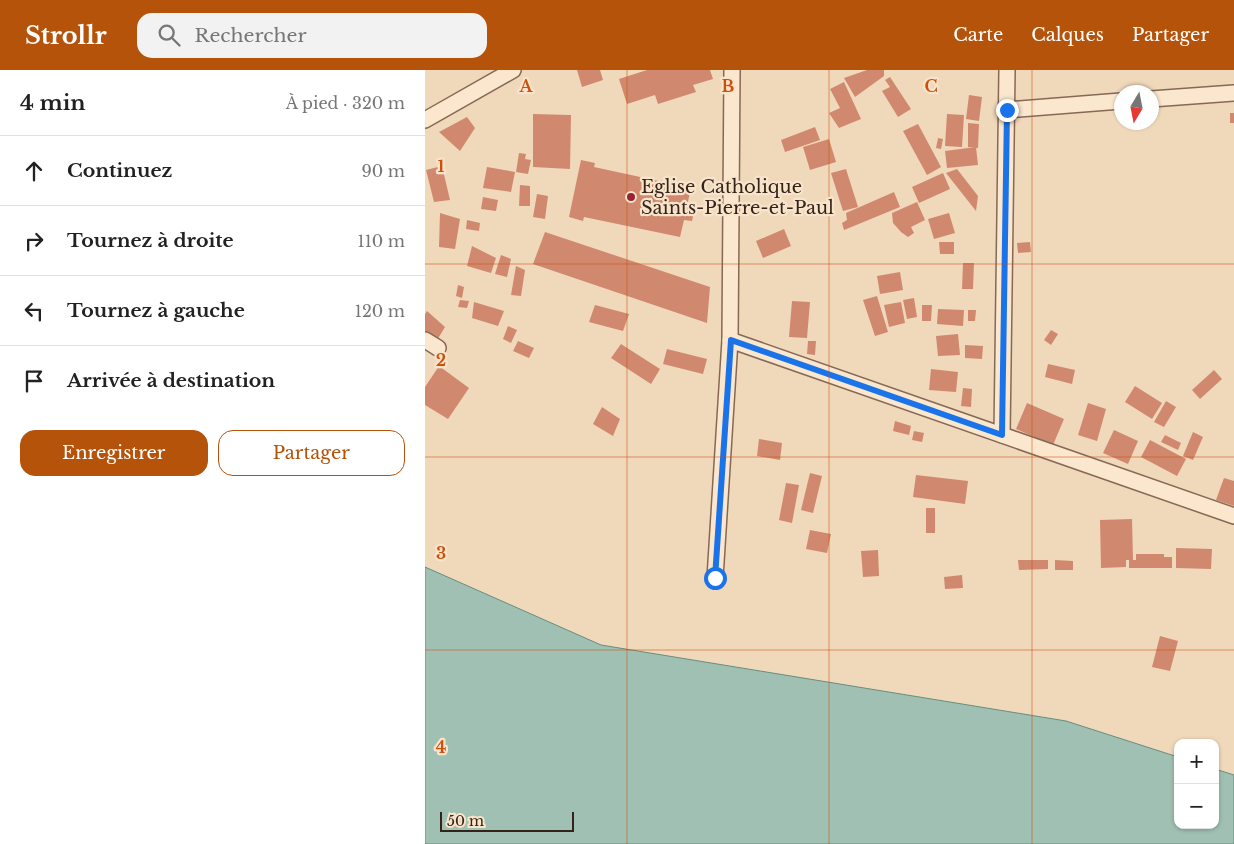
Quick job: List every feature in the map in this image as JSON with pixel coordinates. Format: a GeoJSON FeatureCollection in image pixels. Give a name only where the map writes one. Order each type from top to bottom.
{"type":"FeatureCollection","features":[{"type":"Feature","properties":{"kind":"street"},"geometry":{"type":"LineString","coordinates":[[425,120],[513,70]]}},
{"type":"Feature","properties":{"kind":"street"},"geometry":{"type":"LineString","coordinates":[[715,578],[731,340],[732,70]]}},
{"type":"Feature","properties":{"kind":"street"},"geometry":{"type":"LineString","coordinates":[[1002,435],[1007,70]]}},
{"type":"Feature","properties":{"kind":"street"},"geometry":{"type":"LineString","coordinates":[[1159,98],[1234,93]]}},
{"type":"Feature","properties":{"kind":"street"},"geometry":{"type":"LineString","coordinates":[[1007,110],[1114,102]]}},
{"type":"Feature","properties":{"kind":"street"},"geometry":{"type":"LineString","coordinates":[[425,340],[438,348]]}},
{"type":"Feature","properties":{"kind":"street"},"geometry":{"type":"LineString","coordinates":[[731,340],[1234,516]]}},
{"type":"Feature","properties":{"kind":"shaded area"},"geometry":{"type":"Polygon","coordinates":[[[425,567],[601,645],[1066,721],[1174,756],[1174,829],[1219,829],[1219,770],[1234,775],[1234,844],[425,844],[425,567]]]}},
{"type":"Feature","properties":{"kind":"building"},"geometry":{"type":"Polygon","coordinates":[[[577,70],[600,70],[603,80],[582,87],[577,70]]]}},
{"type":"Feature","properties":{"kind":"building"},"geometry":{"type":"Polygon","coordinates":[[[647,70],[710,70],[713,79],[693,85],[696,92],[658,104],[655,95],[627,104],[619,79],[647,70]]]}},
{"type":"Feature","properties":{"kind":"building"},"geometry":{"type":"Polygon","coordinates":[[[867,70],[884,70],[884,76],[855,97],[844,78],[867,70]]]}},
{"type":"Feature","properties":{"kind":"building"},"geometry":{"type":"Polygon","coordinates":[[[890,77],[911,109],[898,117],[882,91],[890,87],[885,80],[890,77]]]}},
{"type":"Feature","properties":{"kind":"building"},"geometry":{"type":"Polygon","coordinates":[[[844,82],[861,119],[839,128],[829,113],[840,108],[830,89],[844,82]]]}},
{"type":"Feature","properties":{"kind":"building"},"geometry":{"type":"Polygon","coordinates":[[[969,95],[982,97],[979,121],[966,119],[969,95]]]}},
{"type":"Feature","properties":{"kind":"building"},"geometry":{"type":"Polygon","coordinates":[[[1230,113],[1234,113],[1234,123],[1230,123],[1230,113]]]}},
{"type":"Feature","properties":{"kind":"building"},"geometry":{"type":"Polygon","coordinates":[[[533,114],[571,115],[570,169],[533,167],[533,114]]]}},
{"type":"Feature","properties":{"kind":"building"},"geometry":{"type":"Polygon","coordinates":[[[947,114],[964,115],[962,147],[945,146],[947,114]]]}},
{"type":"Feature","properties":{"kind":"building"},"geometry":{"type":"Polygon","coordinates":[[[467,117],[475,128],[460,151],[439,132],[467,117]]]}},
{"type":"Feature","properties":{"kind":"building"},"geometry":{"type":"Polygon","coordinates":[[[968,123],[979,124],[978,148],[968,147],[968,123]]]}},
{"type":"Feature","properties":{"kind":"building"},"geometry":{"type":"Polygon","coordinates":[[[918,124],[941,167],[927,175],[903,131],[918,124]]]}},
{"type":"Feature","properties":{"kind":"building"},"geometry":{"type":"Polygon","coordinates":[[[815,127],[820,140],[785,152],[781,140],[815,127]]]}},
{"type":"Feature","properties":{"kind":"building"},"geometry":{"type":"Polygon","coordinates":[[[938,138],[943,139],[941,149],[936,148],[938,138]]]}},
{"type":"Feature","properties":{"kind":"building"},"geometry":{"type":"Polygon","coordinates":[[[829,139],[836,162],[810,170],[803,147],[829,139]]]}},
{"type":"Feature","properties":{"kind":"building"},"geometry":{"type":"Polygon","coordinates":[[[976,147],[978,165],[947,168],[945,151],[976,147]]]}},
{"type":"Feature","properties":{"kind":"building"},"geometry":{"type":"Polygon","coordinates":[[[519,153],[526,154],[525,159],[531,160],[528,174],[516,172],[519,153]]]}},
{"type":"Feature","properties":{"kind":"building","name":"Eglise Catholique Saints-Pierre-et-Paul"},"geometry":{"type":"Polygon","coordinates":[[[581,160],[595,163],[594,167],[691,188],[687,206],[695,208],[692,221],[684,220],[680,237],[584,217],[583,221],[569,217],[581,160]]]}},
{"type":"Feature","properties":{"kind":"building"},"geometry":{"type":"Polygon","coordinates":[[[442,166],[450,200],[434,202],[426,170],[442,166]]]}},
{"type":"Feature","properties":{"kind":"building"},"geometry":{"type":"Polygon","coordinates":[[[487,167],[515,172],[511,192],[483,188],[487,167]]]}},
{"type":"Feature","properties":{"kind":"building"},"geometry":{"type":"Polygon","coordinates":[[[846,169],[858,207],[843,211],[831,173],[846,169]]]}},
{"type":"Feature","properties":{"kind":"building"},"geometry":{"type":"Polygon","coordinates":[[[957,169],[978,196],[976,211],[946,173],[957,169]]]}},
{"type":"Feature","properties":{"kind":"building"},"geometry":{"type":"Polygon","coordinates":[[[943,173],[950,189],[919,203],[912,187],[943,173]]]}},
{"type":"Feature","properties":{"kind":"building"},"geometry":{"type":"Polygon","coordinates":[[[520,185],[530,186],[530,206],[519,206],[520,185]]]}},
{"type":"Feature","properties":{"kind":"building"},"geometry":{"type":"Polygon","coordinates":[[[894,192],[900,207],[844,230],[842,223],[847,220],[846,213],[894,192]]]}},
{"type":"Feature","properties":{"kind":"building"},"geometry":{"type":"Polygon","coordinates":[[[537,194],[548,196],[545,219],[533,217],[537,194]]]}},
{"type":"Feature","properties":{"kind":"building"},"geometry":{"type":"Polygon","coordinates":[[[483,197],[498,200],[496,211],[481,209],[483,197]]]}},
{"type":"Feature","properties":{"kind":"building"},"geometry":{"type":"Polygon","coordinates":[[[917,202],[925,220],[911,227],[914,233],[908,237],[893,223],[892,213],[917,202]]]}},
{"type":"Feature","properties":{"kind":"building"},"geometry":{"type":"Polygon","coordinates":[[[440,213],[460,219],[455,249],[439,247],[440,213]]]}},
{"type":"Feature","properties":{"kind":"building"},"geometry":{"type":"Polygon","coordinates":[[[949,213],[955,233],[934,239],[928,219],[949,213]]]}},
{"type":"Feature","properties":{"kind":"building"},"geometry":{"type":"Polygon","coordinates":[[[467,220],[480,223],[479,231],[466,229],[467,220]]]}},
{"type":"Feature","properties":{"kind":"building"},"geometry":{"type":"Polygon","coordinates":[[[784,229],[791,246],[763,258],[756,241],[784,229]]]}},
{"type":"Feature","properties":{"kind":"building"},"geometry":{"type":"Polygon","coordinates":[[[545,232],[710,287],[707,323],[533,264],[545,232]]]}},
{"type":"Feature","properties":{"kind":"building"},"geometry":{"type":"Polygon","coordinates":[[[939,242],[954,242],[954,254],[940,254],[939,242]]]}},
{"type":"Feature","properties":{"kind":"building"},"geometry":{"type":"Polygon","coordinates":[[[1030,242],[1031,252],[1018,253],[1017,243],[1030,242]]]}},
{"type":"Feature","properties":{"kind":"building"},"geometry":{"type":"Polygon","coordinates":[[[472,246],[496,258],[491,273],[467,266],[472,246]]]}},
{"type":"Feature","properties":{"kind":"building"},"geometry":{"type":"Polygon","coordinates":[[[501,255],[511,259],[507,277],[495,274],[501,255]]]}},
{"type":"Feature","properties":{"kind":"building"},"geometry":{"type":"Polygon","coordinates":[[[963,263],[974,263],[973,289],[962,289],[963,263]]]}},
{"type":"Feature","properties":{"kind":"building"},"geometry":{"type":"Polygon","coordinates":[[[516,266],[525,270],[521,296],[511,295],[516,266]]]}},
{"type":"Feature","properties":{"kind":"building"},"geometry":{"type":"Polygon","coordinates":[[[900,272],[903,290],[880,294],[877,276],[900,272]]]}},
{"type":"Feature","properties":{"kind":"building"},"geometry":{"type":"Polygon","coordinates":[[[458,285],[464,287],[462,298],[456,296],[458,285]]]}},
{"type":"Feature","properties":{"kind":"building"},"geometry":{"type":"Polygon","coordinates":[[[877,296],[888,332],[875,336],[863,300],[877,296]]]}},
{"type":"Feature","properties":{"kind":"building"},"geometry":{"type":"Polygon","coordinates":[[[914,298],[917,317],[907,319],[903,300],[914,298]]]}},
{"type":"Feature","properties":{"kind":"building"},"geometry":{"type":"Polygon","coordinates":[[[460,300],[469,301],[467,308],[458,307],[460,300]]]}},
{"type":"Feature","properties":{"kind":"building"},"geometry":{"type":"Polygon","coordinates":[[[792,301],[810,302],[807,338],[789,337],[792,301]]]}},
{"type":"Feature","properties":{"kind":"building"},"geometry":{"type":"Polygon","coordinates":[[[474,302],[504,311],[498,326],[472,318],[474,302]]]}},
{"type":"Feature","properties":{"kind":"building"},"geometry":{"type":"Polygon","coordinates":[[[901,302],[905,323],[889,327],[884,305],[901,302]]]}},
{"type":"Feature","properties":{"kind":"building"},"geometry":{"type":"Polygon","coordinates":[[[595,305],[629,314],[623,331],[589,322],[595,305]]]}},
{"type":"Feature","properties":{"kind":"building"},"geometry":{"type":"Polygon","coordinates":[[[922,305],[932,305],[931,321],[922,321],[922,305]]]}},
{"type":"Feature","properties":{"kind":"building"},"geometry":{"type":"Polygon","coordinates":[[[938,309],[964,310],[963,326],[937,324],[938,309]]]}},
{"type":"Feature","properties":{"kind":"building"},"geometry":{"type":"Polygon","coordinates":[[[968,310],[976,310],[975,321],[968,321],[968,310]]]}},
{"type":"Feature","properties":{"kind":"building"},"geometry":{"type":"Polygon","coordinates":[[[427,311],[445,327],[436,342],[425,334],[425,314],[427,311]]]}},
{"type":"Feature","properties":{"kind":"building"},"geometry":{"type":"Polygon","coordinates":[[[508,326],[517,330],[511,343],[503,339],[508,326]]]}},
{"type":"Feature","properties":{"kind":"building"},"geometry":{"type":"Polygon","coordinates":[[[1051,330],[1058,334],[1051,345],[1044,340],[1051,330]]]}},
{"type":"Feature","properties":{"kind":"building"},"geometry":{"type":"Polygon","coordinates":[[[958,334],[960,355],[938,356],[936,336],[958,334]]]}},
{"type":"Feature","properties":{"kind":"building"},"geometry":{"type":"Polygon","coordinates":[[[518,341],[534,348],[529,358],[513,351],[518,341]]]}},
{"type":"Feature","properties":{"kind":"building"},"geometry":{"type":"Polygon","coordinates":[[[808,341],[816,341],[815,355],[807,354],[808,341]]]}},
{"type":"Feature","properties":{"kind":"building"},"geometry":{"type":"Polygon","coordinates":[[[621,344],[660,369],[651,384],[611,358],[621,344]]]}},
{"type":"Feature","properties":{"kind":"building"},"geometry":{"type":"Polygon","coordinates":[[[965,345],[983,346],[982,359],[965,358],[965,345]]]}},
{"type":"Feature","properties":{"kind":"building"},"geometry":{"type":"Polygon","coordinates":[[[667,349],[707,359],[703,374],[663,364],[667,349]]]}},
{"type":"Feature","properties":{"kind":"building"},"geometry":{"type":"Polygon","coordinates":[[[1048,364],[1075,370],[1072,384],[1045,377],[1048,364]]]}},
{"type":"Feature","properties":{"kind":"building"},"geometry":{"type":"Polygon","coordinates":[[[439,366],[469,388],[448,419],[425,405],[425,387],[439,366]]]}},
{"type":"Feature","properties":{"kind":"building"},"geometry":{"type":"Polygon","coordinates":[[[931,369],[958,372],[956,392],[929,390],[931,369]]]}},
{"type":"Feature","properties":{"kind":"building"},"geometry":{"type":"Polygon","coordinates":[[[1214,370],[1222,379],[1200,399],[1192,390],[1214,370]]]}},
{"type":"Feature","properties":{"kind":"building"},"geometry":{"type":"Polygon","coordinates":[[[1135,386],[1162,403],[1152,419],[1125,402],[1135,386]]]}},
{"type":"Feature","properties":{"kind":"building"},"geometry":{"type":"Polygon","coordinates":[[[963,388],[972,389],[971,407],[961,406],[963,388]]]}},
{"type":"Feature","properties":{"kind":"building"},"geometry":{"type":"Polygon","coordinates":[[[1166,401],[1176,407],[1164,427],[1154,422],[1166,401]]]}},
{"type":"Feature","properties":{"kind":"building"},"geometry":{"type":"Polygon","coordinates":[[[1027,403],[1064,419],[1053,445],[1016,429],[1027,403]]]}},
{"type":"Feature","properties":{"kind":"building"},"geometry":{"type":"Polygon","coordinates":[[[1088,403],[1106,409],[1097,441],[1078,435],[1088,403]]]}},
{"type":"Feature","properties":{"kind":"building"},"geometry":{"type":"Polygon","coordinates":[[[602,407],[620,419],[613,436],[593,424],[602,407]]]}},
{"type":"Feature","properties":{"kind":"building"},"geometry":{"type":"Polygon","coordinates":[[[895,421],[911,426],[909,435],[893,431],[895,421]]]}},
{"type":"Feature","properties":{"kind":"building"},"geometry":{"type":"Polygon","coordinates":[[[1114,430],[1138,441],[1128,464],[1103,453],[1114,430]]]}},
{"type":"Feature","properties":{"kind":"building"},"geometry":{"type":"Polygon","coordinates":[[[914,431],[924,433],[922,442],[912,440],[914,431]]]}},
{"type":"Feature","properties":{"kind":"building"},"geometry":{"type":"Polygon","coordinates":[[[1193,432],[1203,437],[1193,460],[1183,456],[1193,432]]]}},
{"type":"Feature","properties":{"kind":"building"},"geometry":{"type":"Polygon","coordinates":[[[1165,435],[1181,443],[1178,450],[1161,442],[1165,435]]]}},
{"type":"Feature","properties":{"kind":"building"},"geometry":{"type":"Polygon","coordinates":[[[759,439],[782,443],[780,460],[757,456],[759,439]]]}},
{"type":"Feature","properties":{"kind":"building"},"geometry":{"type":"Polygon","coordinates":[[[1150,440],[1186,459],[1177,476],[1141,457],[1150,440]]]}},
{"type":"Feature","properties":{"kind":"building"},"geometry":{"type":"Polygon","coordinates":[[[810,473],[822,476],[813,513],[801,510],[810,473]]]}},
{"type":"Feature","properties":{"kind":"building"},"geometry":{"type":"Polygon","coordinates":[[[916,475],[968,481],[965,504],[913,497],[916,475]]]}},
{"type":"Feature","properties":{"kind":"building"},"geometry":{"type":"Polygon","coordinates":[[[1224,478],[1234,481],[1234,506],[1216,500],[1224,478]]]}},
{"type":"Feature","properties":{"kind":"building"},"geometry":{"type":"Polygon","coordinates":[[[786,483],[799,485],[792,523],[779,520],[786,483]]]}},
{"type":"Feature","properties":{"kind":"building"},"geometry":{"type":"Polygon","coordinates":[[[926,508],[935,508],[935,533],[926,533],[926,508]]]}},
{"type":"Feature","properties":{"kind":"building"},"geometry":{"type":"Polygon","coordinates":[[[1132,519],[1133,560],[1136,560],[1136,554],[1164,554],[1164,557],[1172,557],[1172,568],[1129,568],[1129,560],[1126,560],[1126,567],[1101,568],[1100,520],[1132,519]]]}},
{"type":"Feature","properties":{"kind":"building"},"geometry":{"type":"Polygon","coordinates":[[[810,530],[831,534],[827,553],[806,549],[810,530]]]}},
{"type":"Feature","properties":{"kind":"building"},"geometry":{"type":"Polygon","coordinates":[[[1176,548],[1212,549],[1211,569],[1176,568],[1176,548]]]}},
{"type":"Feature","properties":{"kind":"building"},"geometry":{"type":"Polygon","coordinates":[[[878,550],[879,576],[863,577],[861,551],[878,550]]]}},
{"type":"Feature","properties":{"kind":"building"},"geometry":{"type":"Polygon","coordinates":[[[1018,560],[1048,560],[1048,569],[1019,570],[1018,560]]]}},
{"type":"Feature","properties":{"kind":"building"},"geometry":{"type":"Polygon","coordinates":[[[1055,560],[1073,561],[1073,570],[1055,570],[1055,560]]]}},
{"type":"Feature","properties":{"kind":"building"},"geometry":{"type":"Polygon","coordinates":[[[962,575],[963,588],[945,589],[944,577],[962,575]]]}},
{"type":"Feature","properties":{"kind":"building"},"geometry":{"type":"Polygon","coordinates":[[[1160,636],[1178,641],[1170,671],[1152,667],[1160,636]]]}},
{"type":"Feature","properties":{"kind":"place","name":"Eglise Catholique Saints-Pierre-et-Paul"},"geometry":{"type":"Point","coordinates":[631,197]}},
{"type":"Feature","properties":{"kind":"route"},"geometry":{"type":"LineString","coordinates":[[715,578],[731,340],[1002,435],[1007,110]]}}]}
